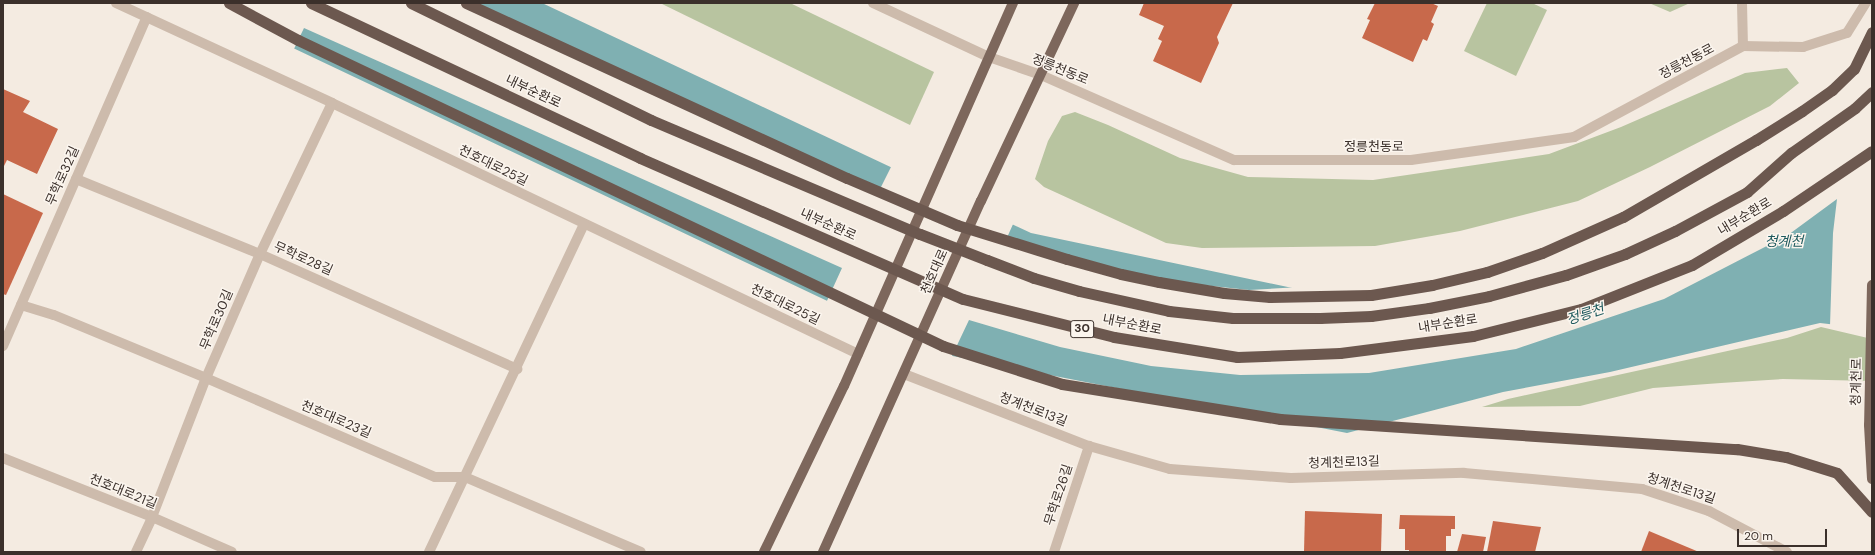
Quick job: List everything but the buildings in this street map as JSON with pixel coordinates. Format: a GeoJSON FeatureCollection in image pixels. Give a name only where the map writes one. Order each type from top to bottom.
{"type":"FeatureCollection","features":[{"type":"Feature","properties":{"kind":"highway"},"geometry":{"type":"LineString","coordinates":[[229,3],[298,40],[943,346],[1062,384],[1280,419],[1737,449],[1786,456],[1837,473],[1872,512]]}},
{"type":"Feature","properties":{"kind":"highway","name":"내부순환로"},"geometry":{"type":"LineString","coordinates":[[311,3],[640,158],[963,299],[1114,337],[1237,357],[1340,353],[1473,336],[1581,308],[1692,265],[1783,211],[1872,151]]}},
{"type":"Feature","properties":{"kind":"highway","name":"내부순환로"},"geometry":{"type":"LineString","coordinates":[[411,3],[651,120],[920,234],[994,263],[1034,278],[1121,301],[1169,311],[1233,318],[1320,318],[1371,316],[1429,308],[1489,296],[1566,275],[1625,254],[1654,241],[1713,212],[1747,192],[1791,153],[1855,108],[1872,92]]}},
{"type":"Feature","properties":{"kind":"highway"},"geometry":{"type":"LineString","coordinates":[[466,3],[847,178],[951,223],[1046,254],[1121,274],[1159,282],[1224,292],[1270,297],[1371,295],[1432,285],[1487,272],[1542,253],[1623,217],[1756,140],[1802,111],[1832,90],[1854,69],[1872,32]]}},
{"type":"Feature","properties":{"kind":"main road"},"geometry":{"type":"LineString","coordinates":[[764,552],[858,354],[1013,3]]}},
{"type":"Feature","properties":{"kind":"main road","name":"천호대로"},"geometry":{"type":"LineString","coordinates":[[823,552],[993,176],[1074,3]]}},
{"type":"Feature","properties":{"kind":"main road","name":"청계천로"},"geometry":{"type":"LineString","coordinates":[[1872,285],[1869,425],[1872,479]]}},
{"type":"Feature","properties":{"kind":"street","name":"천호대로25길"},"geometry":{"type":"LineString","coordinates":[[116,3],[332,103],[858,354]]}},
{"type":"Feature","properties":{"kind":"street","name":"정릉천동로"},"geometry":{"type":"LineString","coordinates":[[873,3],[989,57],[1041,75],[1234,160],[1411,160],[1574,137],[1743,46],[1803,47],[1847,33],[1866,3]]}},
{"type":"Feature","properties":{"kind":"street"},"geometry":{"type":"LineString","coordinates":[[1742,3],[1743,46]]}},
{"type":"Feature","properties":{"kind":"street","name":"무학로32길"},"geometry":{"type":"LineString","coordinates":[[3,346],[147,17]]}},
{"type":"Feature","properties":{"kind":"street","name":"무학로30길"},"geometry":{"type":"LineString","coordinates":[[136,552],[152,517],[206,378],[260,254],[332,103]]}},
{"type":"Feature","properties":{"kind":"street","name":"무학로28길"},"geometry":{"type":"LineString","coordinates":[[76,179],[260,254],[517,368]]}},
{"type":"Feature","properties":{"kind":"street"},"geometry":{"type":"LineString","coordinates":[[429,552],[584,224]]}},
{"type":"Feature","properties":{"kind":"street","name":"천호대로23길"},"geometry":{"type":"LineString","coordinates":[[21,304],[206,378],[435,477],[465,477],[642,552]]}},
{"type":"Feature","properties":{"kind":"street","name":"청계천로13길"},"geometry":{"type":"LineString","coordinates":[[904,374],[1089,446],[1178,470],[1291,478],[1464,473],[1642,489],[1709,511],[1787,552]]}},
{"type":"Feature","properties":{"kind":"street","name":"무학로26길"},"geometry":{"type":"LineString","coordinates":[[1054,552],[1089,446]]}},
{"type":"Feature","properties":{"kind":"street","name":"천호대로21길"},"geometry":{"type":"LineString","coordinates":[[3,458],[152,517],[232,552]]}},
{"type":"Feature","properties":{"kind":"green space"},"geometry":{"type":"Polygon","coordinates":[[[660,3],[790,3],[934,72],[910,125],[660,3]]]}},
{"type":"Feature","properties":{"kind":"green space"},"geometry":{"type":"Polygon","coordinates":[[[1487,3],[1532,3],[1547,10],[1516,76],[1464,51],[1487,3]]]}},
{"type":"Feature","properties":{"kind":"green space"},"geometry":{"type":"Polygon","coordinates":[[[1649,3],[1690,3],[1670,12],[1649,3]]]}},
{"type":"Feature","properties":{"kind":"green space"},"geometry":{"type":"Polygon","coordinates":[[[1787,68],[1799,83],[1770,106],[1650,167],[1578,201],[1460,231],[1375,246],[1202,248],[1166,243],[1044,187],[1035,179],[1048,141],[1062,116],[1075,112],[1108,125],[1180,158],[1248,177],[1373,180],[1549,154],[1621,127],[1745,73],[1787,68]]]}},
{"type":"Feature","properties":{"kind":"green space"},"geometry":{"type":"Polygon","coordinates":[[[1821,327],[1872,339],[1872,381],[1783,379],[1721,383],[1653,388],[1580,406],[1482,407],[1508,399],[1787,338],[1821,327]]]}},
{"type":"Feature","properties":{"kind":"water","name":"청계천"},"geometry":{"type":"Polygon","coordinates":[[[198,3],[542,3],[1031,233],[1373,305],[1555,271],[1700,189],[1832,107],[1872,329],[1820,323],[1610,372],[1503,392],[1347,433],[937,353],[198,3]]]}},
{"type":"Feature","properties":{"kind":"pier","name":"청계천"},"geometry":{"type":"Polygon","coordinates":[[[196,3],[462,3],[878,193],[892,165],[1014,222],[1005,242],[1156,280],[1249,290],[1300,287],[1373,303],[1555,269],[1699,187],[1833,105],[1872,114],[1872,331],[1830,326],[1833,233],[1837,199],[1788,235],[1664,299],[1516,349],[1369,373],[1240,375],[1151,366],[1060,347],[969,320],[951,358],[936,355],[826,303],[842,268],[304,28],[293,51],[196,3]]]}},
{"type":"Feature","properties":{"kind":"water label","name":"정릉천"},"geometry":{"type":"Point","coordinates":[1585,314]}}]}
